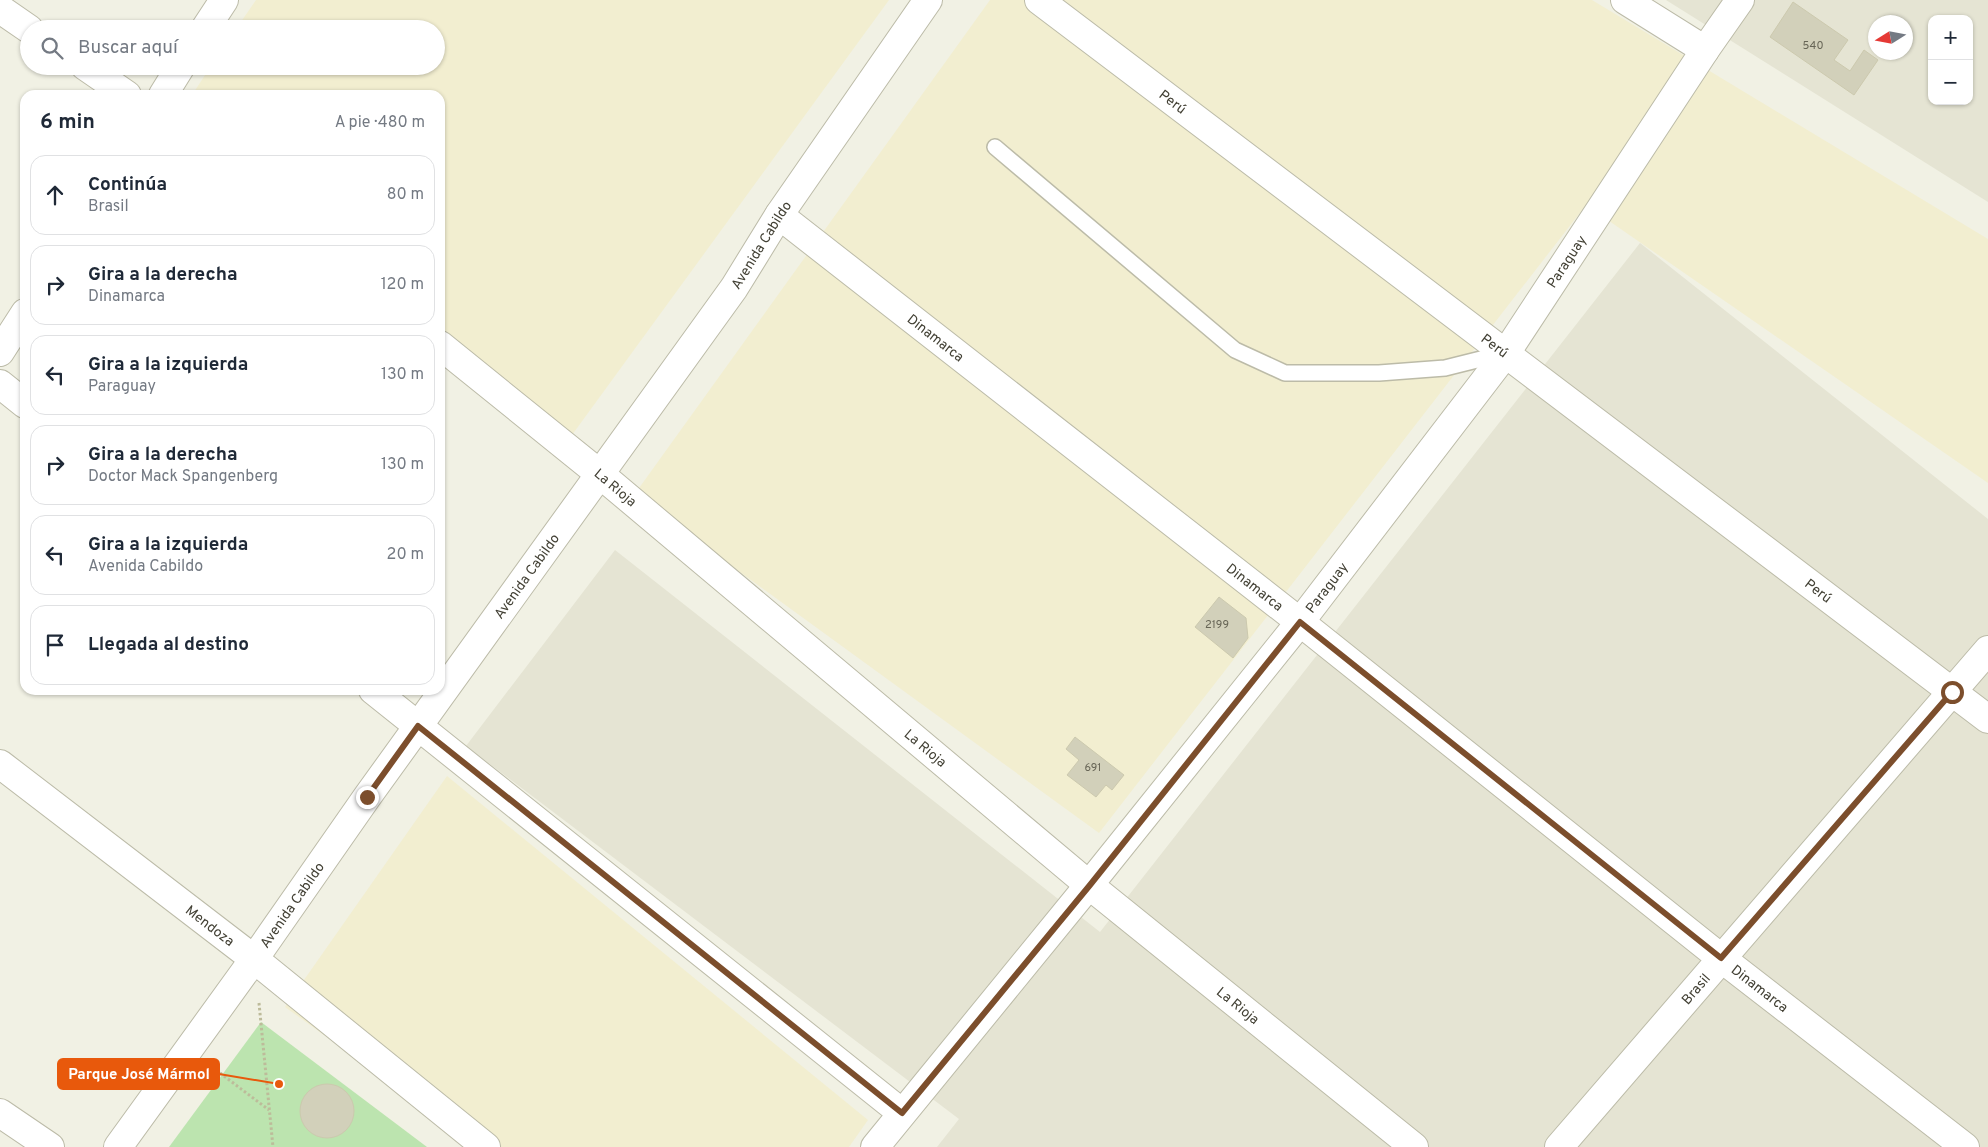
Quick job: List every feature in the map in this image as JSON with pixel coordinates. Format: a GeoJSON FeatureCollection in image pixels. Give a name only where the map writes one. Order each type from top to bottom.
{"type":"FeatureCollection","features":[{"type":"Feature","properties":{"kind":"street"},"geometry":{"type":"LineString","coordinates":[[211,20],[224,0]]}},
{"type":"Feature","properties":{"kind":"street","name":"Avenida Cabildo"},"geometry":{"type":"LineString","coordinates":[[445,689],[734,288],[779,215],[928,0]]}},
{"type":"Feature","properties":{"kind":"street","name":"Perú"},"geometry":{"type":"LineString","coordinates":[[1039,0],[1988,719]]}},
{"type":"Feature","properties":{"kind":"street"},"geometry":{"type":"LineString","coordinates":[[1625,0],[1705,50]]}},
{"type":"Feature","properties":{"kind":"street","name":"Paraguay"},"geometry":{"type":"LineString","coordinates":[[875,1147],[1090,885],[1300,622],[1506,353],[1705,50],[1740,0]]}},
{"type":"Feature","properties":{"kind":"street"},"geometry":{"type":"LineString","coordinates":[[0,9],[20,23]]}},
{"type":"Feature","properties":{"kind":"street"},"geometry":{"type":"LineString","coordinates":[[97,75],[120,90]]}},
{"type":"Feature","properties":{"kind":"street"},"geometry":{"type":"LineString","coordinates":[[166,90],[175,75]]}},
{"type":"Feature","properties":{"kind":"street","name":"Dinamarca"},"geometry":{"type":"LineString","coordinates":[[779,215],[1300,622],[1721,958],[1965,1147]]}},
{"type":"Feature","properties":{"kind":"street"},"geometry":{"type":"LineString","coordinates":[[0,352],[20,320]]}},
{"type":"Feature","properties":{"kind":"street","name":"La Rioja"},"geometry":{"type":"LineString","coordinates":[[445,349],[600,475],[1090,885],[1414,1147]]}},
{"type":"Feature","properties":{"kind":"street"},"geometry":{"type":"LineString","coordinates":[[0,384],[20,400]]}},
{"type":"Feature","properties":{"kind":"street","name":"Brasil"},"geometry":{"type":"LineString","coordinates":[[1559,1147],[1988,650]]}},
{"type":"Feature","properties":{"kind":"street"},"geometry":{"type":"LineString","coordinates":[[379,695],[902,1113]]}},
{"type":"Feature","properties":{"kind":"street","name":"Avenida Cabildo"},"geometry":{"type":"LineString","coordinates":[[118,1147],[440,695]]}},
{"type":"Feature","properties":{"kind":"street","name":"Mendoza"},"geometry":{"type":"LineString","coordinates":[[0,764],[254,958],[486,1147]]}},
{"type":"Feature","properties":{"kind":"street"},"geometry":{"type":"LineString","coordinates":[[0,1113],[50,1147]]}},
{"type":"Feature","properties":{"kind":"lane"},"geometry":{"type":"LineString","coordinates":[[995,147],[1235,350],[1285,373],[1379,373],[1445,368],[1506,353]]}},
{"type":"Feature","properties":{"kind":"path"},"geometry":{"type":"LineString","coordinates":[[254,958],[273,1147]]}},
{"type":"Feature","properties":{"kind":"path"},"geometry":{"type":"LineString","coordinates":[[188,1049],[269,1110]]}},
{"type":"Feature","properties":{"kind":"shaded area"},"geometry":{"type":"Polygon","coordinates":[[[256,0],[889,0],[572,435],[445,342],[445,90],[195,90],[205,75],[445,75],[445,20],[242,20],[256,0]]]}},
{"type":"Feature","properties":{"kind":"shaded area"},"geometry":{"type":"Polygon","coordinates":[[[990,0],[1592,0],[1988,239],[1988,483],[1586,205],[1099,833],[634,495],[990,0]]]}},
{"type":"Feature","properties":{"kind":"shaded area"},"geometry":{"type":"Polygon","coordinates":[[[1666,0],[1988,0],[1988,202],[1666,0]]]}},
{"type":"Feature","properties":{"kind":"shaded area"},"geometry":{"type":"Polygon","coordinates":[[[1640,243],[1988,519],[1988,1147],[937,1147],[959,1119],[466,746],[615,550],[1100,932],[1640,243]]]}},
{"type":"Feature","properties":{"kind":"shaded area"},"geometry":{"type":"Polygon","coordinates":[[[447,776],[868,1120],[849,1147],[480,1147],[285,1007],[447,776]]]}},
{"type":"Feature","properties":{"kind":"green space"},"geometry":{"type":"Polygon","coordinates":[[[261,1022],[427,1147],[169,1147],[261,1022]]]}},
{"type":"Feature","properties":{"kind":"building"},"geometry":{"type":"Polygon","coordinates":[[[1793,2],[1848,40],[1834,60],[1850,71],[1864,50],[1868,53],[1868,60],[1878,60],[1854,95],[1770,37],[1793,2]]]}},
{"type":"Feature","properties":{"kind":"building"},"geometry":{"type":"Polygon","coordinates":[[[1219,597],[1246,618],[1248,638],[1233,658],[1195,627],[1219,597]]]}},
{"type":"Feature","properties":{"kind":"building"},"geometry":{"type":"Polygon","coordinates":[[[1075,737],[1124,775],[1112,790],[1106,785],[1096,797],[1067,775],[1079,760],[1066,749],[1075,737]]]}},
{"type":"Feature","properties":{"kind":"building"},"geometry":{"type":"Polygon","coordinates":[[[322,1084],[332,1084],[342,1088],[350,1096],[354,1111],[350,1126],[342,1134],[332,1138],[322,1138],[312,1134],[304,1126],[300,1116],[300,1106],[304,1096],[312,1088],[322,1084]]]}},
{"type":"Feature","properties":{"kind":"place","name":"Parque José Mármol"},"geometry":{"type":"Point","coordinates":[279,1084]}},
{"type":"Feature","properties":{"kind":"route"},"geometry":{"type":"LineString","coordinates":[[367,797],[418,726],[902,1113],[1090,885],[1300,622],[1721,958],[1952,692]]}}]}
